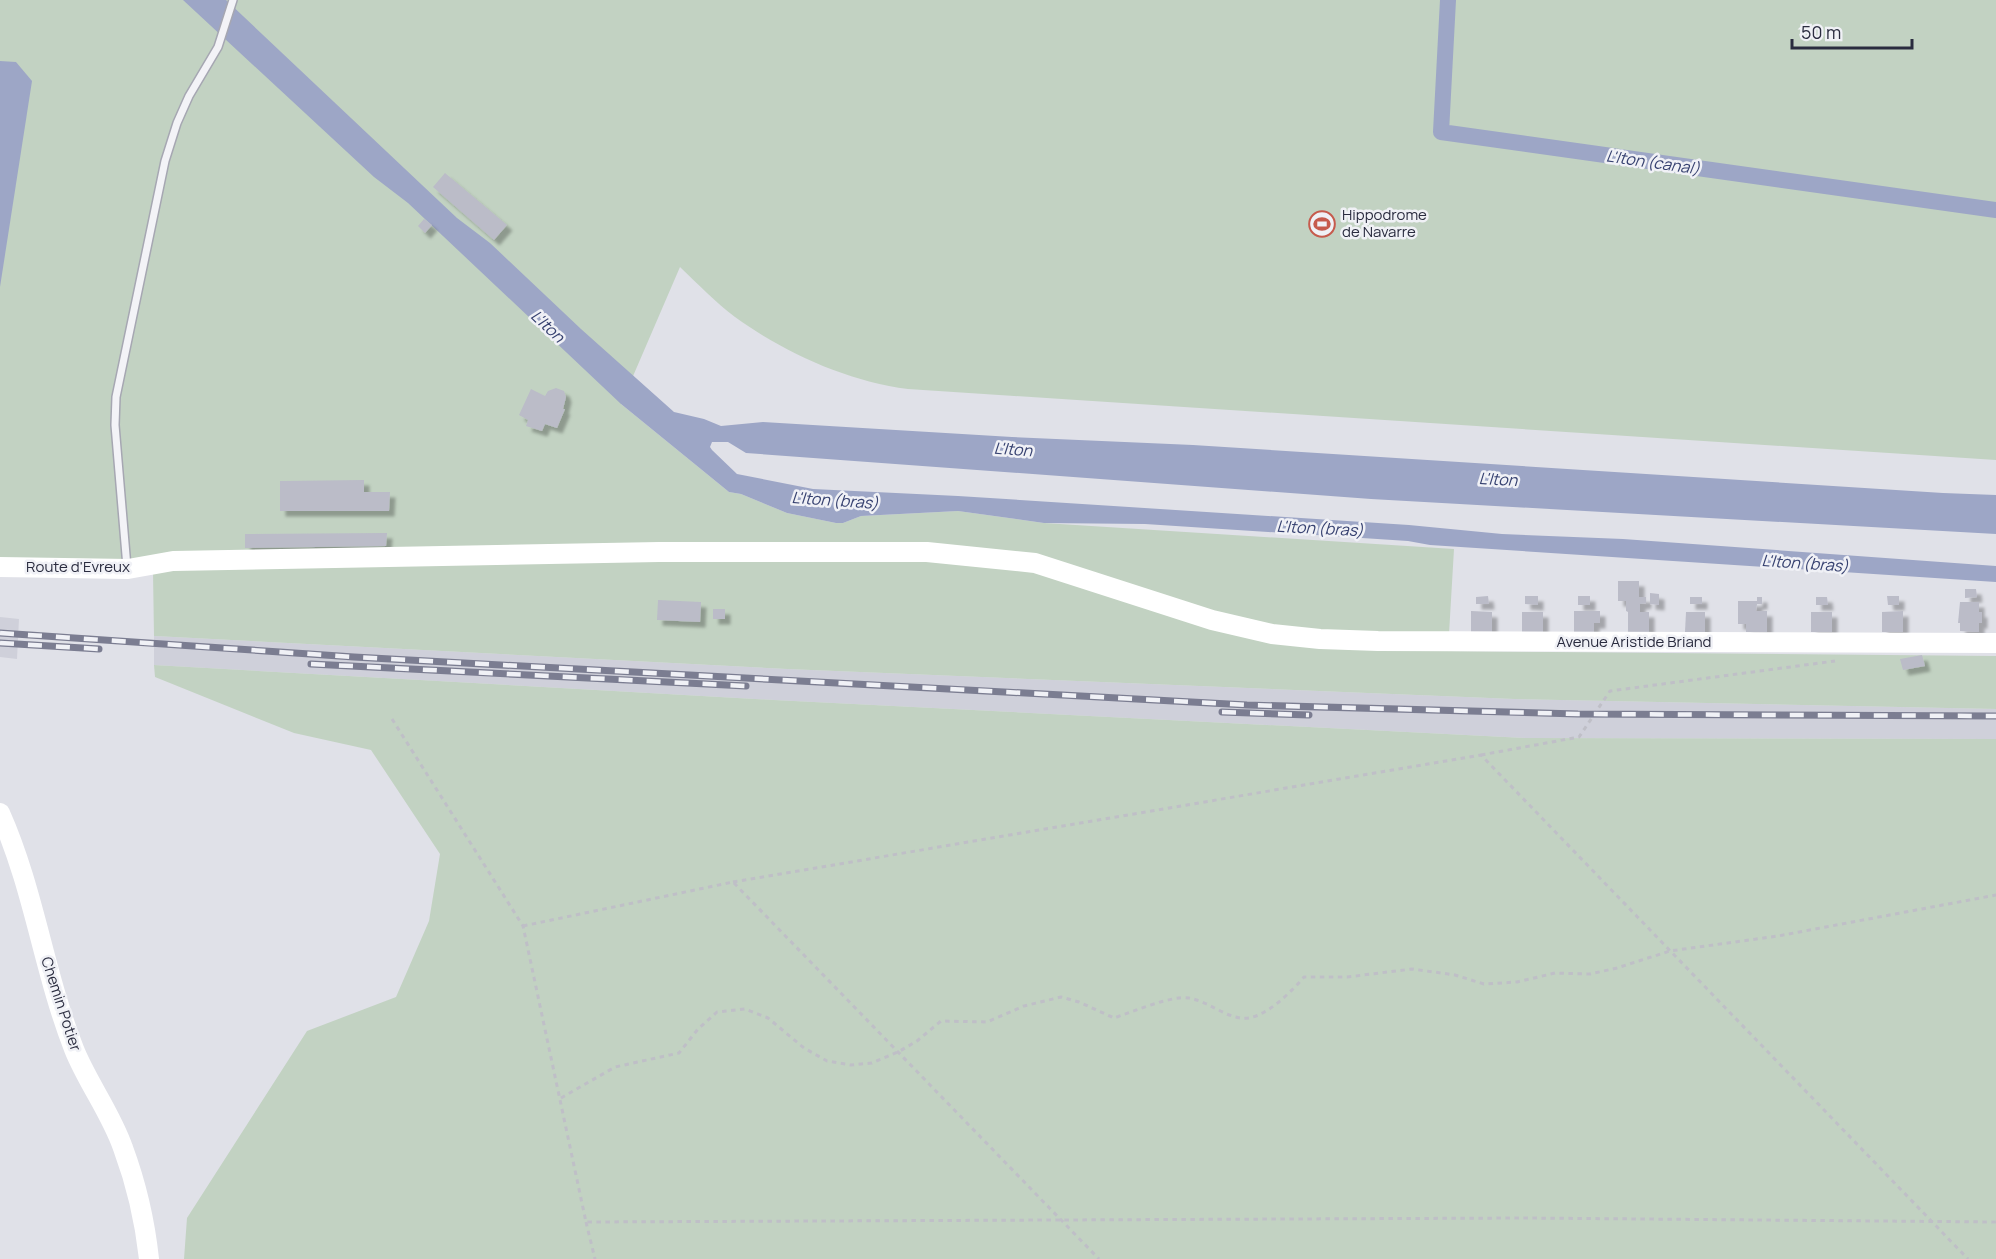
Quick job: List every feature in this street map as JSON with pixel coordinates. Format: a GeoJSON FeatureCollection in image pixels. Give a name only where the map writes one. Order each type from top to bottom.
{"type":"FeatureCollection","features":[{"type":"Feature","properties":{"kind":"main road","name":"Route d'Evreux"},"geometry":{"type":"LineString","coordinates":[[6,567],[120,569],[173,561],[659,552],[927,552],[1035,563],[1212,620],[1272,634]]}},
{"type":"Feature","properties":{"kind":"main road","name":"Avenue Aristide Briand"},"geometry":{"type":"LineString","coordinates":[[1272,634],[1390,642],[1996,643]]}},
{"type":"Feature","properties":{"kind":"main road","name":"Chemin Potier"},"geometry":{"type":"LineString","coordinates":[[0,813],[19,860],[44,954],[74,1050],[123,1147],[143,1222],[149,1259]]}},
{"type":"Feature","properties":{"kind":"lane"},"geometry":{"type":"LineString","coordinates":[[120,569],[116,397],[165,160],[189,96],[218,47],[233,0]]}},
{"type":"Feature","properties":{"kind":"path"},"geometry":{"type":"LineString","coordinates":[[524,926],[733,882],[1579,737],[1610,691],[1844,660]]}},
{"type":"Feature","properties":{"kind":"path"},"geometry":{"type":"LineString","coordinates":[[392,719],[524,926],[595,1259]]}},
{"type":"Feature","properties":{"kind":"path"},"geometry":{"type":"LineString","coordinates":[[1481,755],[1968,1259]]}},
{"type":"Feature","properties":{"kind":"path"},"geometry":{"type":"LineString","coordinates":[[733,882],[1099,1259]]}},
{"type":"Feature","properties":{"kind":"path"},"geometry":{"type":"LineString","coordinates":[[560,1098],[615,1067],[679,1053],[698,1029],[717,1012],[746,1009],[768,1018],[804,1048],[827,1061],[851,1065],[872,1063],[898,1052],[917,1041],[941,1021],[987,1022],[1024,1006],[1061,998],[1079,1002],[1114,1018],[1152,1005],[1187,998],[1242,1018],[1254,1016],[1278,1003],[1304,976],[1347,977],[1412,969],[1455,975],[1484,984],[1517,982],[1555,973],[1590,974],[1670,951],[1778,936],[1996,895]]}},
{"type":"Feature","properties":{"kind":"path"},"geometry":{"type":"LineString","coordinates":[[586,1222],[1537,1218],[1996,1222]]}},
{"type":"Feature","properties":{"kind":"shaded area"},"geometry":{"type":"Polygon","coordinates":[[[0,617],[19,619],[17,659],[0,657],[0,617]]]}},
{"type":"Feature","properties":{"kind":"shaded area"},"geometry":{"type":"Polygon","coordinates":[[[154,636],[787,669],[1514,699],[1996,709],[1996,739],[1525,738],[774,700],[154,665],[154,636]]]}},
{"type":"Feature","properties":{"kind":"green space"},"geometry":{"type":"Polygon","coordinates":[[[0,0],[1996,0],[1996,460],[908,389],[862,379],[817,364],[775,342],[728,311],[680,267],[621,404],[729,492],[741,494],[787,513],[843,523],[861,516],[958,511],[1044,523],[1454,549],[1448,651],[1996,656],[1996,709],[1514,699],[787,669],[154,636],[153,572],[0,564],[0,0]]]}},
{"type":"Feature","properties":{"kind":"green space"},"geometry":{"type":"Polygon","coordinates":[[[154,665],[774,700],[1525,738],[1996,739],[1996,1259],[184,1259],[187,1218],[307,1031],[396,997],[429,921],[440,854],[371,750],[294,733],[155,677],[154,665]]]}},
{"type":"Feature","properties":{"kind":"water"},"geometry":{"type":"Polygon","coordinates":[[[183,0],[226,0],[457,218],[490,243],[674,412],[704,419],[721,426],[763,422],[1193,445],[1996,495],[1996,534],[1371,499],[746,453],[728,442],[712,442],[710,447],[712,450],[737,474],[813,489],[1409,525],[1502,534],[1623,539],[1996,566],[1996,582],[1145,524],[1044,523],[958,511],[861,516],[843,523],[787,513],[741,494],[729,492],[621,404],[408,203],[374,177],[183,0]]]}},
{"type":"Feature","properties":{"kind":"water"},"geometry":{"type":"Polygon","coordinates":[[[0,61],[16,62],[32,81],[0,287],[0,61]]]}},
{"type":"Feature","properties":{"kind":"building"},"geometry":{"type":"Polygon","coordinates":[[[445,173],[507,225],[494,240],[433,187],[445,173]]]}},
{"type":"Feature","properties":{"kind":"building"},"geometry":{"type":"Polygon","coordinates":[[[424,219],[432,225],[425,233],[418,226],[424,219]]]}},
{"type":"Feature","properties":{"kind":"building"},"geometry":{"type":"Polygon","coordinates":[[[556,388],[564,391],[566,397],[563,409],[565,409],[557,428],[545,424],[542,431],[526,426],[528,420],[519,415],[531,389],[545,396],[548,391],[556,388]]]}},
{"type":"Feature","properties":{"kind":"building"},"geometry":{"type":"Polygon","coordinates":[[[364,480],[364,492],[390,492],[389,511],[280,511],[280,481],[364,480]]]}},
{"type":"Feature","properties":{"kind":"building"},"geometry":{"type":"Polygon","coordinates":[[[387,533],[386,546],[245,548],[245,534],[387,533]]]}},
{"type":"Feature","properties":{"kind":"building"},"geometry":{"type":"Polygon","coordinates":[[[1618,581],[1639,581],[1639,597],[1646,597],[1646,603],[1640,604],[1640,612],[1649,612],[1649,632],[1628,632],[1626,601],[1618,601],[1618,581]]]}},
{"type":"Feature","properties":{"kind":"building"},"geometry":{"type":"Polygon","coordinates":[[[1965,589],[1976,589],[1977,597],[1965,598],[1965,589]]]}},
{"type":"Feature","properties":{"kind":"building"},"geometry":{"type":"Polygon","coordinates":[[[1650,593],[1659,594],[1659,605],[1650,604],[1650,593]]]}},
{"type":"Feature","properties":{"kind":"building"},"geometry":{"type":"Polygon","coordinates":[[[1488,596],[1489,604],[1476,604],[1476,597],[1488,596]]]}},
{"type":"Feature","properties":{"kind":"building"},"geometry":{"type":"Polygon","coordinates":[[[1525,596],[1538,596],[1538,605],[1525,604],[1525,596]]]}},
{"type":"Feature","properties":{"kind":"building"},"geometry":{"type":"Polygon","coordinates":[[[1578,596],[1590,596],[1590,605],[1578,605],[1578,596]]]}},
{"type":"Feature","properties":{"kind":"building"},"geometry":{"type":"Polygon","coordinates":[[[1887,596],[1899,596],[1899,605],[1888,605],[1887,596]]]}},
{"type":"Feature","properties":{"kind":"building"},"geometry":{"type":"Polygon","coordinates":[[[1690,597],[1702,597],[1702,604],[1690,604],[1690,597]]]}},
{"type":"Feature","properties":{"kind":"building"},"geometry":{"type":"Polygon","coordinates":[[[1757,597],[1762,597],[1762,604],[1757,604],[1756,611],[1767,611],[1767,632],[1746,632],[1746,624],[1738,624],[1738,601],[1757,601],[1757,597]]]}},
{"type":"Feature","properties":{"kind":"building"},"geometry":{"type":"Polygon","coordinates":[[[1816,597],[1827,597],[1828,605],[1816,605],[1816,597]]]}},
{"type":"Feature","properties":{"kind":"building"},"geometry":{"type":"Polygon","coordinates":[[[658,600],[701,602],[700,622],[657,620],[658,600]]]}},
{"type":"Feature","properties":{"kind":"building"},"geometry":{"type":"Polygon","coordinates":[[[1960,602],[1979,602],[1982,623],[1979,623],[1979,632],[1960,631],[1960,623],[1958,623],[1960,602]]]}},
{"type":"Feature","properties":{"kind":"building"},"geometry":{"type":"Polygon","coordinates":[[[713,609],[725,609],[725,619],[713,619],[713,609]]]}},
{"type":"Feature","properties":{"kind":"building"},"geometry":{"type":"Polygon","coordinates":[[[1471,611],[1492,612],[1492,632],[1471,632],[1471,611]]]}},
{"type":"Feature","properties":{"kind":"building"},"geometry":{"type":"Polygon","coordinates":[[[1574,611],[1600,611],[1600,623],[1594,623],[1594,632],[1574,632],[1574,611]]]}},
{"type":"Feature","properties":{"kind":"building"},"geometry":{"type":"Polygon","coordinates":[[[1903,611],[1903,632],[1882,632],[1882,612],[1903,611]]]}},
{"type":"Feature","properties":{"kind":"building"},"geometry":{"type":"Polygon","coordinates":[[[1522,612],[1543,612],[1543,632],[1522,632],[1522,612]]]}},
{"type":"Feature","properties":{"kind":"building"},"geometry":{"type":"Polygon","coordinates":[[[1686,612],[1705,612],[1705,632],[1685,632],[1686,612]]]}},
{"type":"Feature","properties":{"kind":"building"},"geometry":{"type":"Polygon","coordinates":[[[1811,612],[1832,612],[1832,632],[1811,632],[1811,612]]]}},
{"type":"Feature","properties":{"kind":"building"},"geometry":{"type":"Polygon","coordinates":[[[1922,655],[1925,666],[1903,670],[1900,659],[1922,655]]]}},
{"type":"Feature","properties":{"kind":"waterway","name":"L'Iton (canal)"},"geometry":{"type":"LineString","coordinates":[[1448,0],[1441,132],[1996,210]]}},
{"type":"Feature","properties":{"kind":"railway"},"geometry":{"type":"LineString","coordinates":[[0,633],[354,657],[1247,705],[1578,714],[1996,716]]}},
{"type":"Feature","properties":{"kind":"railway"},"geometry":{"type":"LineString","coordinates":[[0,643],[99,649]]}},
{"type":"Feature","properties":{"kind":"railway"},"geometry":{"type":"LineString","coordinates":[[311,664],[746,686]]}},
{"type":"Feature","properties":{"kind":"railway"},"geometry":{"type":"LineString","coordinates":[[1222,712],[1309,715]]}},
{"type":"Feature","properties":{"kind":"place","name":"Hippodrome de Navarre"},"geometry":{"type":"Point","coordinates":[1322,224]}},
{"type":"Feature","properties":{"kind":"water label","name":"L'Iton"},"geometry":{"type":"Point","coordinates":[548,326]}},
{"type":"Feature","properties":{"kind":"water label","name":"L'Iton"},"geometry":{"type":"Point","coordinates":[1013,449]}},
{"type":"Feature","properties":{"kind":"water label","name":"L'Iton"},"geometry":{"type":"Point","coordinates":[1498,479]}},
{"type":"Feature","properties":{"kind":"water label","name":"L'Iton (bras)"},"geometry":{"type":"Point","coordinates":[835,500]}},
{"type":"Feature","properties":{"kind":"water label","name":"L'Iton (bras)"},"geometry":{"type":"Point","coordinates":[1320,528]}},
{"type":"Feature","properties":{"kind":"water label","name":"L'Iton (bras)"},"geometry":{"type":"Point","coordinates":[1805,563]}}]}
